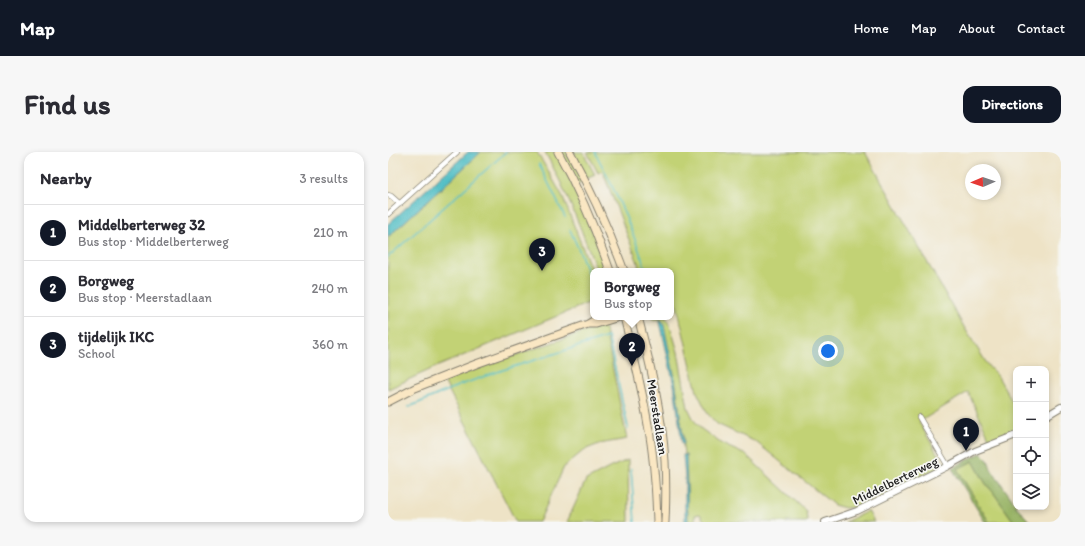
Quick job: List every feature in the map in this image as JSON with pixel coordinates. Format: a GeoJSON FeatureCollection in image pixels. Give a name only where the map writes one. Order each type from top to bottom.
{"type":"FeatureCollection","features":[{"type":"Feature","properties":{"kind":"main road"},"geometry":{"type":"LineString","coordinates":[[558,152],[587,210],[609,268]]}},
{"type":"Feature","properties":{"kind":"main road"},"geometry":{"type":"LineString","coordinates":[[570,152],[604,221],[623,268]]}},
{"type":"Feature","properties":{"kind":"main road"},"geometry":{"type":"LineString","coordinates":[[388,402],[415,388],[476,364],[588,324],[595,320]]}},
{"type":"Feature","properties":{"kind":"main road"},"geometry":{"type":"LineString","coordinates":[[588,324],[596,324],[610,320]]}},
{"type":"Feature","properties":{"kind":"main road","name":"Meerstadlaan"},"geometry":{"type":"LineString","coordinates":[[625,320],[637,365],[649,426],[654,471],[657,522]]}},
{"type":"Feature","properties":{"kind":"main road","name":"Meerstadlaan"},"geometry":{"type":"LineString","coordinates":[[639,320],[649,359],[665,461],[665,522]]}},
{"type":"Feature","properties":{"kind":"street"},"geometry":{"type":"LineString","coordinates":[[388,214],[457,152]]}},
{"type":"Feature","properties":{"kind":"street"},"geometry":{"type":"LineString","coordinates":[[388,195],[400,204]]}},
{"type":"Feature","properties":{"kind":"street"},"geometry":{"type":"LineString","coordinates":[[1049,414],[1061,407]]}},
{"type":"Feature","properties":{"kind":"street"},"geometry":{"type":"LineString","coordinates":[[919,417],[948,466]]}},
{"type":"Feature","properties":{"kind":"street","name":"Middelberterweg"},"geometry":{"type":"LineString","coordinates":[[825,522],[857,511],[975,451],[1013,436]]}},
{"type":"Feature","properties":{"kind":"green space"},"geometry":{"type":"Polygon","coordinates":[[[481,152],[537,152],[562,195],[591,268],[590,302],[436,367],[388,389],[388,237],[481,152]]]}},
{"type":"Feature","properties":{"kind":"green space"},"geometry":{"type":"Polygon","coordinates":[[[545,152],[555,152],[572,182],[606,268],[596,268],[567,196],[545,152]]]}},
{"type":"Feature","properties":{"kind":"green space"},"geometry":{"type":"Polygon","coordinates":[[[561,152],[567,152],[583,181],[576,184],[561,152]]]}},
{"type":"Feature","properties":{"kind":"green space"},"geometry":{"type":"Polygon","coordinates":[[[573,152],[583,152],[595,175],[586,179],[573,152]]]}},
{"type":"Feature","properties":{"kind":"green space"},"geometry":{"type":"Polygon","coordinates":[[[587,152],[865,152],[964,327],[989,367],[997,375],[1013,403],[1013,431],[991,442],[968,392],[919,422],[944,465],[856,507],[845,508],[834,505],[756,442],[717,424],[708,414],[697,392],[677,306],[674,302],[674,268],[639,268],[602,171],[598,173],[587,152]]]}},
{"type":"Feature","properties":{"kind":"green space"},"geometry":{"type":"Polygon","coordinates":[[[667,320],[671,328],[678,352],[688,408],[694,420],[700,428],[722,444],[746,455],[806,511],[806,522],[705,522],[700,514],[695,515],[695,522],[688,522],[686,455],[684,455],[684,444],[675,379],[662,321],[667,320]]]}},
{"type":"Feature","properties":{"kind":"green space"},"geometry":{"type":"Polygon","coordinates":[[[604,325],[627,439],[599,444],[584,450],[564,467],[539,522],[516,522],[444,381],[604,325]]]}},
{"type":"Feature","properties":{"kind":"green space"},"geometry":{"type":"Polygon","coordinates":[[[981,453],[988,460],[991,469],[1013,501],[1013,510],[1020,510],[1030,522],[1014,522],[986,484],[973,461],[957,469],[989,522],[985,522],[952,468],[981,453]]]}},
{"type":"Feature","properties":{"kind":"green space"},"geometry":{"type":"Polygon","coordinates":[[[628,460],[629,522],[567,522],[586,480],[628,460]]]}},
{"type":"Feature","properties":{"kind":"green space"},"geometry":{"type":"Polygon","coordinates":[[[973,461],[986,484],[1014,522],[989,522],[957,469],[973,461]]]}},
{"type":"Feature","properties":{"kind":"green space"},"geometry":{"type":"Polygon","coordinates":[[[868,511],[874,522],[845,522],[868,511]]]}},
{"type":"Feature","properties":{"kind":"water"},"geometry":{"type":"Polygon","coordinates":[[[468,152],[481,152],[388,237],[388,224],[468,152]]]}},
{"type":"Feature","properties":{"kind":"water"},"geometry":{"type":"Polygon","coordinates":[[[660,320],[664,326],[675,379],[683,445],[674,385],[660,320]]]}},
{"type":"Feature","properties":{"kind":"water"},"geometry":{"type":"Polygon","coordinates":[[[683,455],[686,455],[688,522],[685,522],[685,478],[683,455]]]}},
{"type":"Feature","properties":{"kind":"waterway"},"geometry":{"type":"LineString","coordinates":[[388,257],[506,152]]}},
{"type":"Feature","properties":{"kind":"waterway"},"geometry":{"type":"LineString","coordinates":[[595,152],[623,210],[645,268]]}},
{"type":"Feature","properties":{"kind":"waterway"},"geometry":{"type":"LineString","coordinates":[[539,164],[565,217]]}},
{"type":"Feature","properties":{"kind":"waterway"},"geometry":{"type":"LineString","coordinates":[[570,230],[590,280]]}},
{"type":"Feature","properties":{"kind":"waterway"},"geometry":{"type":"LineString","coordinates":[[409,407],[460,385],[608,337],[628,428]]}},
{"type":"Feature","properties":{"kind":"waterway"},"geometry":{"type":"LineString","coordinates":[[631,469],[635,522]]}},
{"type":"Feature","properties":{"kind":"place","name":"tijdelijk IKC"},"geometry":{"type":"Point","coordinates":[542,271]}},
{"type":"Feature","properties":{"kind":"place","name":"Borgweg"},"geometry":{"type":"Point","coordinates":[632,366]}},
{"type":"Feature","properties":{"kind":"place","name":"Middelberterweg 32"},"geometry":{"type":"Point","coordinates":[966,451]}}]}
